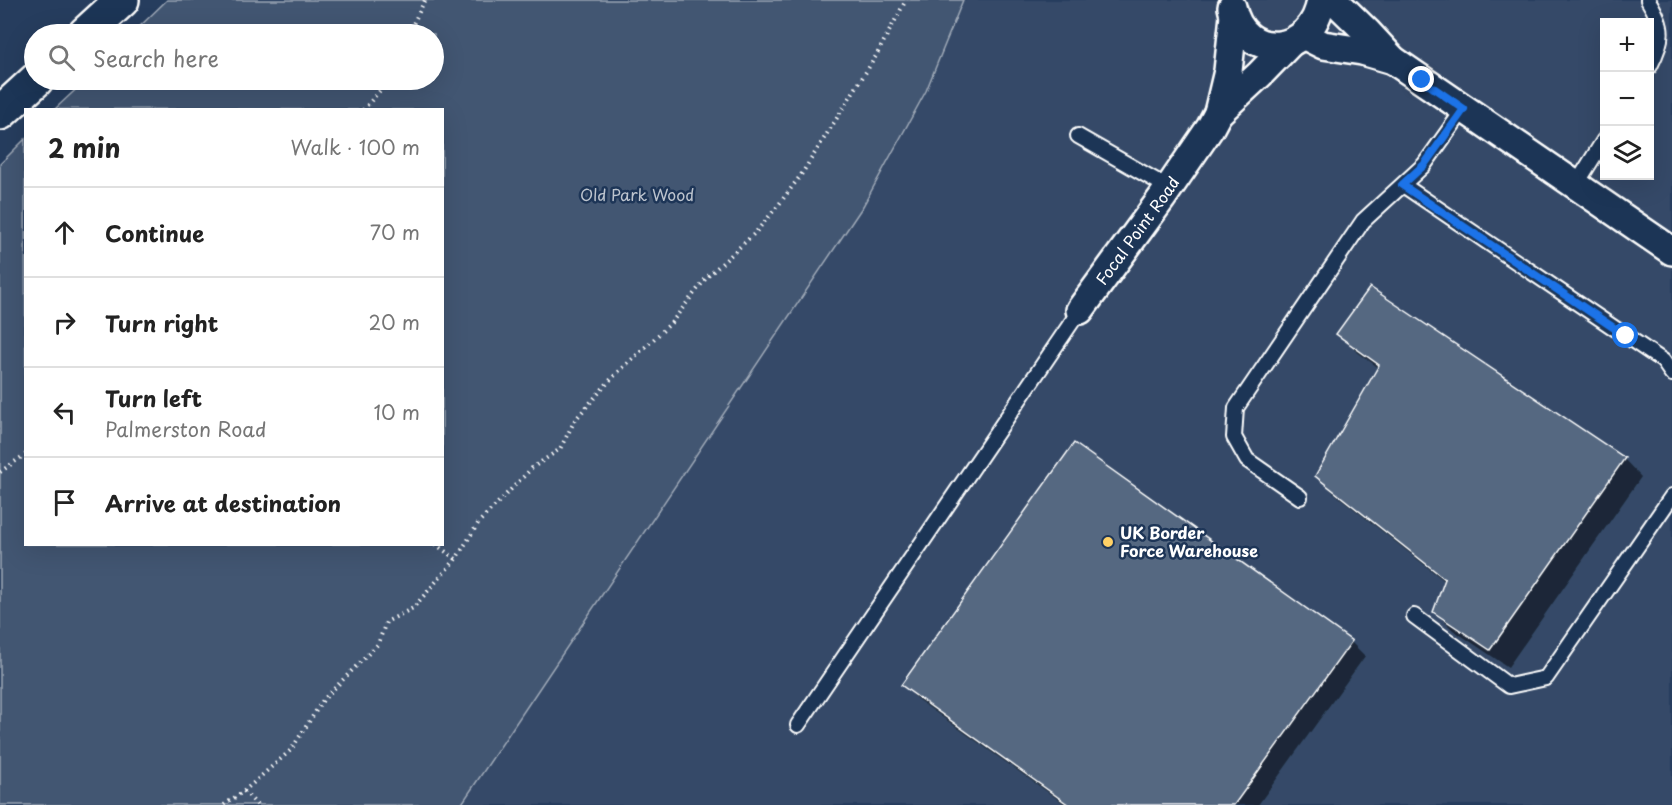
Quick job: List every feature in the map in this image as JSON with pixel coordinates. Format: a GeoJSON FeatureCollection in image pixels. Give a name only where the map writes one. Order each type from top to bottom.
{"type":"FeatureCollection","features":[{"type":"Feature","properties":{"kind":"main road"},"geometry":{"type":"LineString","coordinates":[[96,24],[122,0]]}},
{"type":"Feature","properties":{"kind":"main road"},"geometry":{"type":"LineString","coordinates":[[0,113],[25,90]]}},
{"type":"Feature","properties":{"kind":"street"},"geometry":{"type":"LineString","coordinates":[[1218,113],[1313,25],[1319,13],[1321,0]]}},
{"type":"Feature","properties":{"kind":"street"},"geometry":{"type":"LineString","coordinates":[[1334,0],[1393,60],[1672,251]]}},
{"type":"Feature","properties":{"kind":"street"},"geometry":{"type":"LineString","coordinates":[[1232,8],[1240,28],[1250,37],[1263,43],[1276,45],[1296,39],[1362,51],[1393,60]]}},
{"type":"Feature","properties":{"kind":"street"},"geometry":{"type":"LineString","coordinates":[[1218,113],[1228,70],[1232,8]]}},
{"type":"Feature","properties":{"kind":"street","name":"Focal Point Road"},"geometry":{"type":"LineString","coordinates":[[1080,310],[1169,188],[1218,113]]}},
{"type":"Feature","properties":{"kind":"lane"},"geometry":{"type":"LineString","coordinates":[[1648,0],[1655,11],[1662,34],[1654,58]]}},
{"type":"Feature","properties":{"kind":"lane"},"geometry":{"type":"LineString","coordinates":[[1300,497],[1247,460],[1234,437],[1236,408],[1363,221],[1424,165],[1464,109]]}},
{"type":"Feature","properties":{"kind":"lane"},"geometry":{"type":"LineString","coordinates":[[1078,136],[1169,188]]}},
{"type":"Feature","properties":{"kind":"lane"},"geometry":{"type":"LineString","coordinates":[[1576,185],[1600,148]]}},
{"type":"Feature","properties":{"kind":"lane"},"geometry":{"type":"LineString","coordinates":[[1402,185],[1663,361],[1672,374]]}},
{"type":"Feature","properties":{"kind":"lane"},"geometry":{"type":"LineString","coordinates":[[798,725],[1080,310]]}},
{"type":"Feature","properties":{"kind":"lane"},"geometry":{"type":"LineString","coordinates":[[1414,616],[1509,686],[1546,678],[1672,496]]}},
{"type":"Feature","properties":{"kind":"path"},"geometry":{"type":"LineString","coordinates":[[413,24],[425,0]]}},
{"type":"Feature","properties":{"kind":"path"},"geometry":{"type":"LineString","coordinates":[[224,805],[244,791],[291,750],[323,700],[378,644],[386,622],[413,608],[456,559],[479,522],[532,468],[560,448],[575,420],[612,378],[671,323],[707,277],[755,233],[801,175],[876,56],[906,0]]}},
{"type":"Feature","properties":{"kind":"path"},"geometry":{"type":"LineString","coordinates":[[365,108],[380,90]]}},
{"type":"Feature","properties":{"kind":"path"},"geometry":{"type":"LineString","coordinates":[[0,472],[24,455]]}},
{"type":"Feature","properties":{"kind":"path"},"geometry":{"type":"LineString","coordinates":[[438,546],[456,559]]}},
{"type":"Feature","properties":{"kind":"path"},"geometry":{"type":"LineString","coordinates":[[244,791],[257,805]]}},
{"type":"Feature","properties":{"kind":"shaded area"},"geometry":{"type":"Polygon","coordinates":[[[963,0],[1672,0],[1672,805],[461,805],[863,206],[926,91],[963,0]]]}},
{"type":"Feature","properties":{"kind":"green space","name":"Old Park Wood"},"geometry":{"type":"Polygon","coordinates":[[[167,0],[963,0],[926,91],[863,206],[461,805],[0,805],[0,164],[24,140],[24,546],[444,546],[444,108],[56,108],[75,90],[444,90],[444,24],[142,24],[167,0]]]}},
{"type":"Feature","properties":{"kind":"building"},"geometry":{"type":"Polygon","coordinates":[[[1370,287],[1625,458],[1490,650],[1433,612],[1445,579],[1315,476],[1379,365],[1336,334],[1370,287]]]}},
{"type":"Feature","properties":{"kind":"building","name":"UK Border Force Warehouse"},"geometry":{"type":"Polygon","coordinates":[[[1074,443],[1352,641],[1234,805],[1069,805],[901,685],[1074,443]]]}},
{"type":"Feature","properties":{"kind":"place","name":"UK Border Force Warehouse"},"geometry":{"type":"Point","coordinates":[1108,542]}},
{"type":"Feature","properties":{"kind":"route"},"geometry":{"type":"LineString","coordinates":[[1422,80],[1464,109],[1424,165],[1402,185],[1626,336]]}}]}
